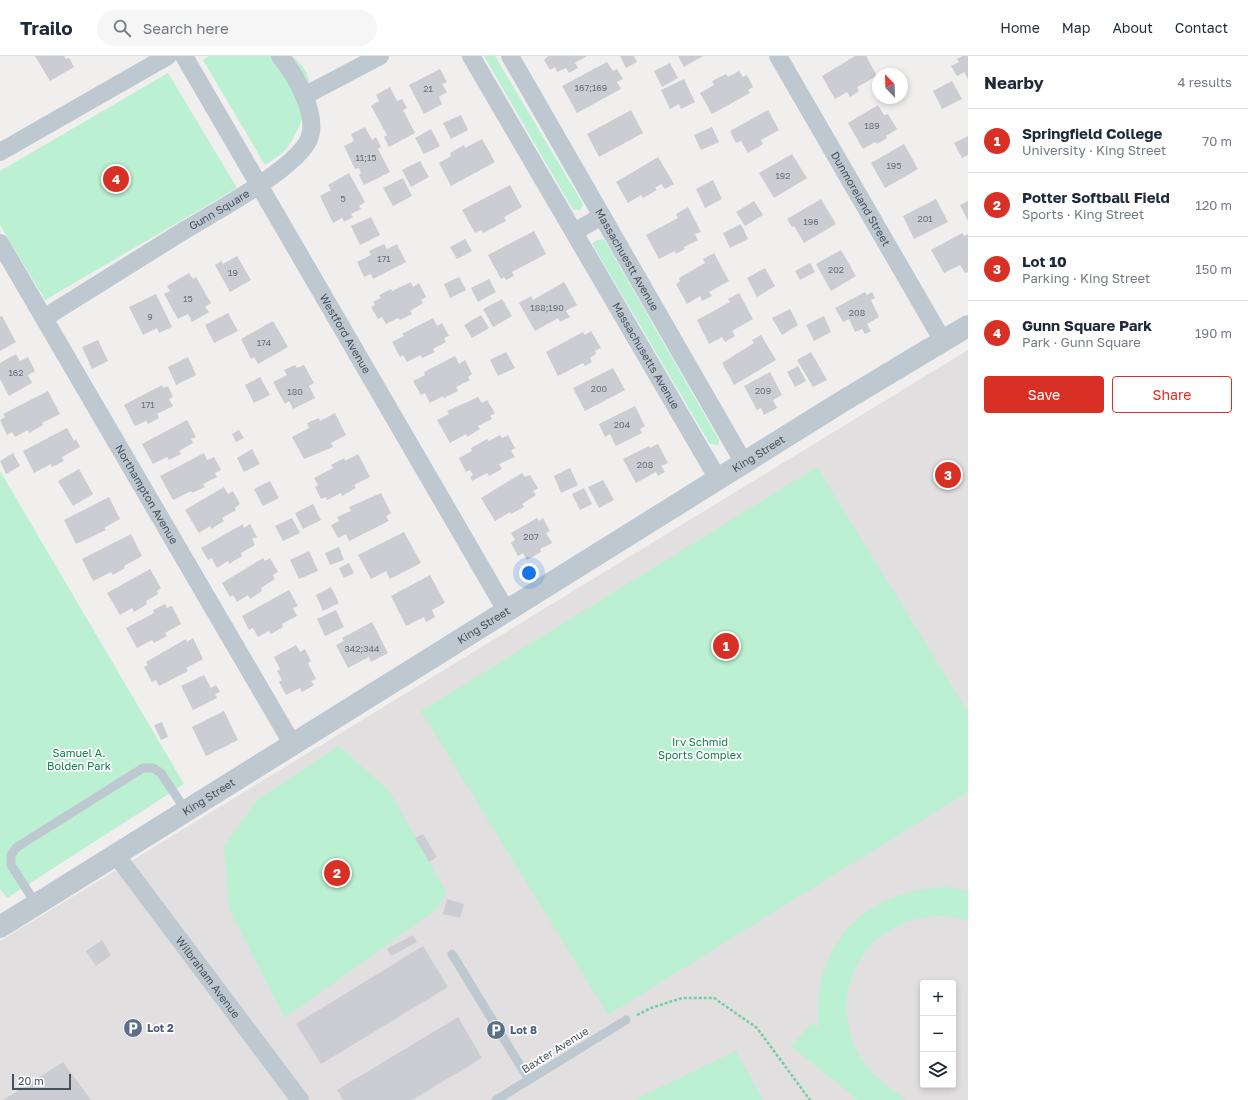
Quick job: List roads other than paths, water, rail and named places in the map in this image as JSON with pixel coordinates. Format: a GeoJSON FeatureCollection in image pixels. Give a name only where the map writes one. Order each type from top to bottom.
{"type":"FeatureCollection","features":[{"type":"Feature","properties":{"kind":"street"},"geometry":{"type":"LineString","coordinates":[[0,152],[168,56]]}},
{"type":"Feature","properties":{"kind":"street","name":"Westford Avenue"},"geometry":{"type":"LineString","coordinates":[[184,56],[507,612]]}},
{"type":"Feature","properties":{"kind":"street","name":"Gunn Square"},"geometry":{"type":"LineString","coordinates":[[44,318],[258,184],[293,160],[309,140],[312,124],[304,96],[293,74],[280,56]]}},
{"type":"Feature","properties":{"kind":"street"},"geometry":{"type":"LineString","coordinates":[[304,96],[380,56]]}},
{"type":"Feature","properties":{"kind":"street","name":"Massachusetts Avenue"},"geometry":{"type":"LineString","coordinates":[[471,56],[718,479]]}},
{"type":"Feature","properties":{"kind":"street","name":"Massachuestt Avenue"},"geometry":{"type":"LineString","coordinates":[[510,56],[744,463]]}},
{"type":"Feature","properties":{"kind":"street","name":"Dunmoreland Street"},"geometry":{"type":"LineString","coordinates":[[778,56],[943,341]]}},
{"type":"Feature","properties":{"kind":"street"},"geometry":{"type":"LineString","coordinates":[[574,232],[602,216]]}},
{"type":"Feature","properties":{"kind":"street","name":"Northampton Avenue"},"geometry":{"type":"LineString","coordinates":[[0,243],[293,745]]}},
{"type":"Feature","properties":{"kind":"street","name":"King Street"},"geometry":{"type":"LineString","coordinates":[[0,926],[507,612],[718,479],[968,326]]}},
{"type":"Feature","properties":{"kind":"street","name":"Wilbraham Avenue"},"geometry":{"type":"LineString","coordinates":[[116,855],[300,1100]]}},
{"type":"Feature","properties":{"kind":"lane"},"geometry":{"type":"LineString","coordinates":[[36,904],[11,865],[12,855],[17,847],[129,776],[143,768],[153,768],[161,774],[186,811]]}},
{"type":"Feature","properties":{"kind":"lane"},"geometry":{"type":"LineString","coordinates":[[452,954],[529,1080]]}},
{"type":"Feature","properties":{"kind":"lane","name":"Baxter Avenue"},"geometry":{"type":"LineString","coordinates":[[496,1100],[626,1020]]}},
{"type":"Feature","properties":{"kind":"place","name":"Gunn Square Park"},"geometry":{"type":"Point","coordinates":[116,179]}},
{"type":"Feature","properties":{"kind":"place","name":"Lot 10"},"geometry":{"type":"Point","coordinates":[948,475]}},
{"type":"Feature","properties":{"kind":"place","name":"Springfield College"},"geometry":{"type":"Point","coordinates":[726,646]}},
{"type":"Feature","properties":{"kind":"place","name":"Potter Softball Field"},"geometry":{"type":"Point","coordinates":[337,873]}},
{"type":"Feature","properties":{"kind":"place","name":"Lot 2"},"geometry":{"type":"Point","coordinates":[133,1028]}},
{"type":"Feature","properties":{"kind":"place","name":"Lot 8"},"geometry":{"type":"Point","coordinates":[496,1030]}},
{"type":"Feature","properties":{"kind":"park label","name":"Irv Schmid Sports Complex"},"geometry":{"type":"Point","coordinates":[700,748]}},
{"type":"Feature","properties":{"kind":"park label","name":"Samuel A. Bolden Park"},"geometry":{"type":"Point","coordinates":[79,759]}}]}
